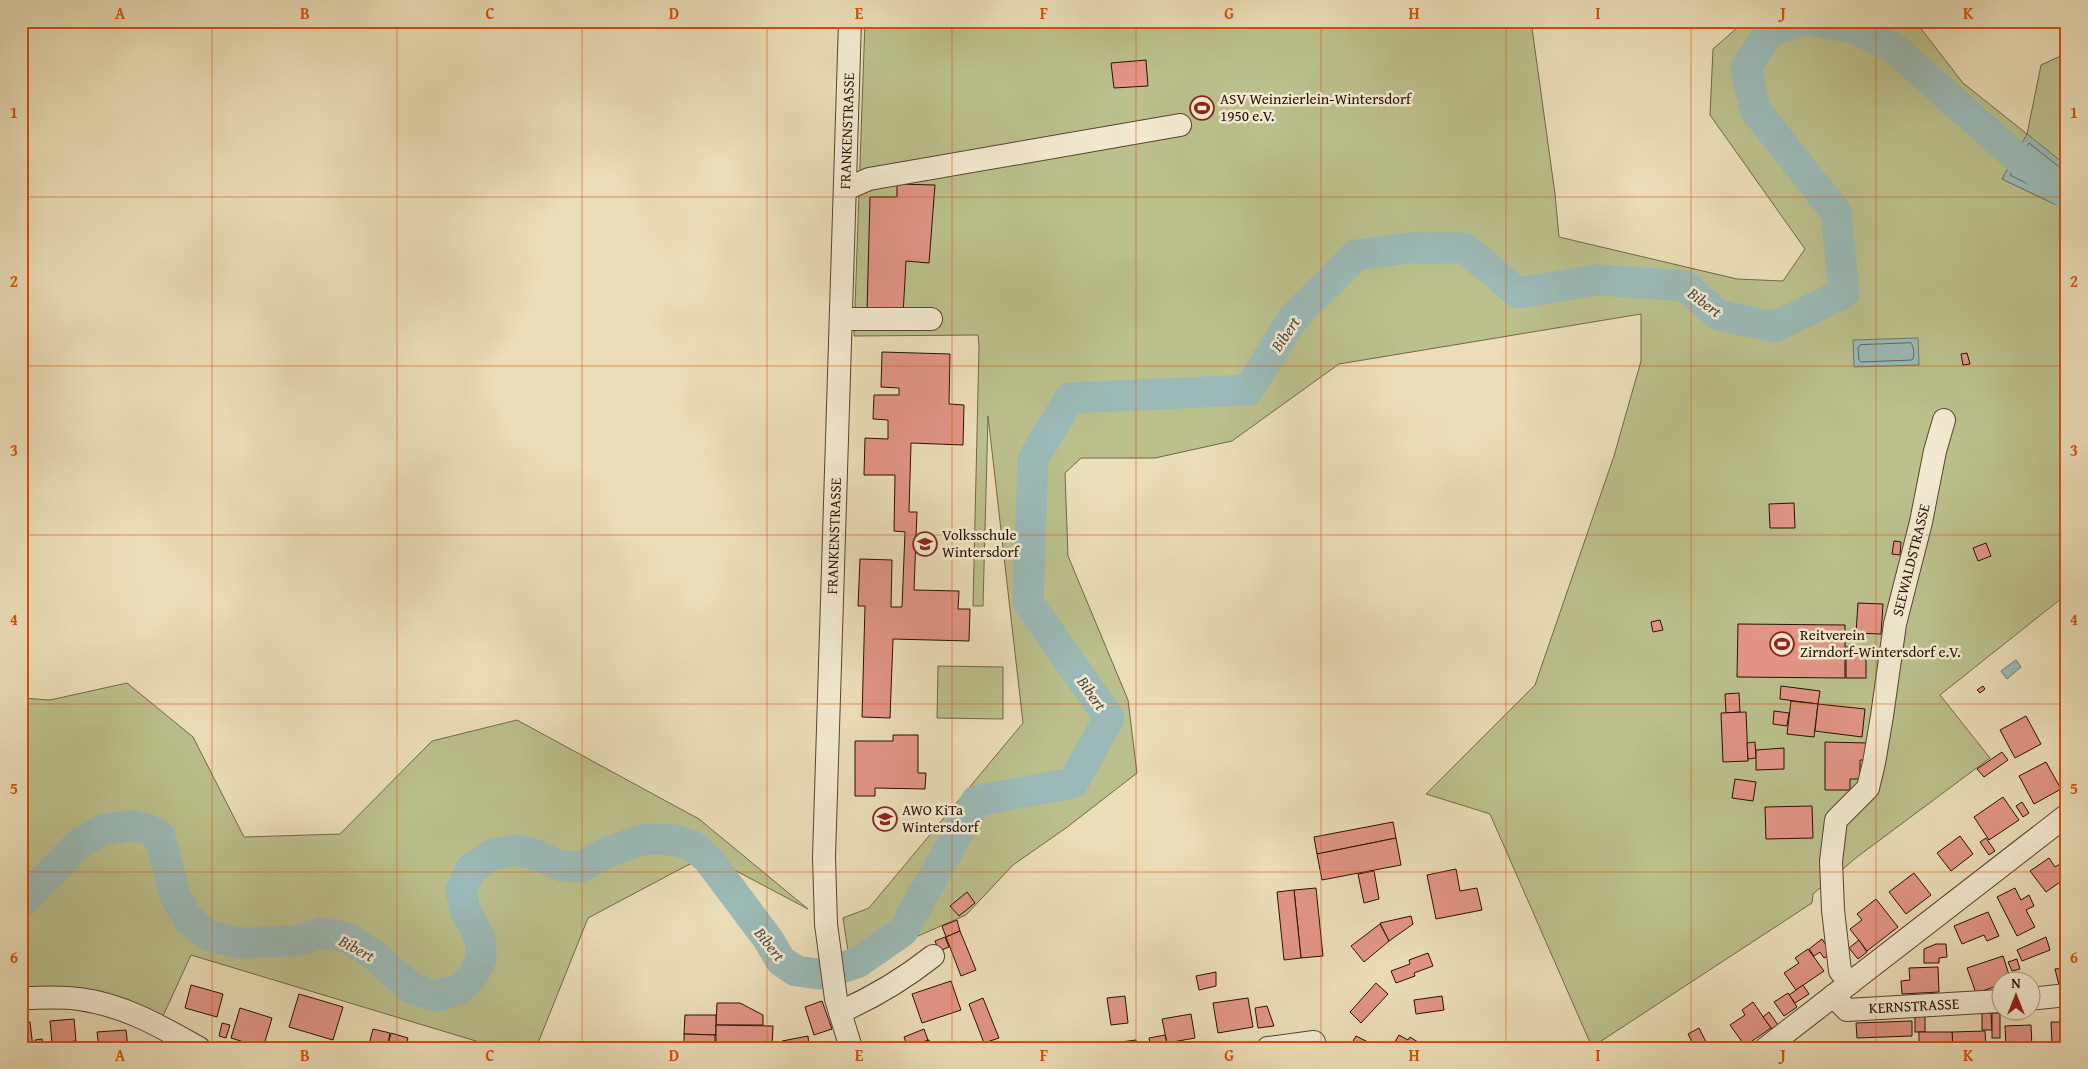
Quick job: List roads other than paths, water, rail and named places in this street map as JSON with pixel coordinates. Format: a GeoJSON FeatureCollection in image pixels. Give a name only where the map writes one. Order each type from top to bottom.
{"type":"FeatureCollection","features":[{"type":"Feature","properties":{"kind":"street","name":"FRANKENSTRASSE"},"geometry":{"type":"LineString","coordinates":[[850,21],[824,857],[827,936],[838,1006],[851,1048]]}},
{"type":"Feature","properties":{"kind":"street"},"geometry":{"type":"LineString","coordinates":[[846,189],[869,179],[1180,125]]}},
{"type":"Feature","properties":{"kind":"street"},"geometry":{"type":"LineString","coordinates":[[841,319],[931,319]]}},
{"type":"Feature","properties":{"kind":"street","name":"SEEWALDSTRASSE"},"geometry":{"type":"LineString","coordinates":[[1842,990],[1833,910],[1831,861],[1836,820],[1868,788],[1882,716],[1895,624],[1922,522],[1935,451],[1944,420]]}},
{"type":"Feature","properties":{"kind":"street"},"geometry":{"type":"LineString","coordinates":[[1766,1048],[2067,815]]}},
{"type":"Feature","properties":{"kind":"street"},"geometry":{"type":"LineString","coordinates":[[838,1006],[870,999],[897,984],[933,956]]}},
{"type":"Feature","properties":{"kind":"street","name":"KERNSTRASSE"},"geometry":{"type":"LineString","coordinates":[[1842,990],[1847,1010],[1990,1002]]}},
{"type":"Feature","properties":{"kind":"street"},"geometry":{"type":"LineString","coordinates":[[2040,999],[2067,995]]}},
{"type":"Feature","properties":{"kind":"street"},"geometry":{"type":"LineString","coordinates":[[21,998],[78,999],[112,1006],[145,1018],[199,1048]]}},
{"type":"Feature","properties":{"kind":"street"},"geometry":{"type":"LineString","coordinates":[[1268,1048],[1314,1042],[1314,1048]]}},
{"type":"Feature","properties":{"kind":"water"},"geometry":{"type":"Polygon","coordinates":[[[2027,134],[2067,166],[2067,210],[2002,179],[2027,134]]]}},
{"type":"Feature","properties":{"kind":"water"},"geometry":{"type":"Polygon","coordinates":[[[1918,338],[1919,365],[1854,367],[1853,340],[1918,338]]]}},
{"type":"Feature","properties":{"kind":"water"},"geometry":{"type":"Polygon","coordinates":[[[2016,660],[2021,667],[2007,679],[2001,671],[2016,660]]]}},
{"type":"Feature","properties":{"kind":"waterway","name":"Bibert"},"geometry":{"type":"LineString","coordinates":[[21,903],[80,843],[105,829],[133,826],[147,829],[160,837],[176,898],[188,919],[209,936],[240,943],[294,941],[322,933],[345,937],[373,954],[411,988],[436,996],[459,989],[472,977],[481,959],[480,938],[465,910],[461,890],[471,869],[492,855],[514,850],[537,855],[561,866],[581,867],[610,851],[646,839],[674,840],[693,846],[708,859],[768,939],[781,961],[796,971],[819,974],[857,963],[903,931],[976,801],[1073,783],[1109,718],[1028,602],[1033,459],[1070,398],[1248,390],[1294,317],[1356,255],[1409,248],[1465,248],[1518,293],[1597,280],[1686,286],[1718,315],[1774,327],[1844,293],[1836,212],[1755,110],[1746,68],[1770,31],[1801,21]]}},
{"type":"Feature","properties":{"kind":"waterway","name":"Bibert"},"geometry":{"type":"LineString","coordinates":[[1814,21],[1856,29],[1894,48],[2014,155],[2067,194]]}},
{"type":"Feature","properties":{"kind":"place","name":"ASV Weinzierlein-Wintersdorf 1950 e.V."},"geometry":{"type":"Point","coordinates":[1202,108]}},
{"type":"Feature","properties":{"kind":"place","name":"Volksschule Wintersdorf"},"geometry":{"type":"Point","coordinates":[925,544]}},
{"type":"Feature","properties":{"kind":"place","name":"Reitverein Zirndorf-Wintersdorf e.V."},"geometry":{"type":"Point","coordinates":[1782,644]}},
{"type":"Feature","properties":{"kind":"place","name":"AWO KiTa Wintersdorf"},"geometry":{"type":"Point","coordinates":[885,819]}}]}
